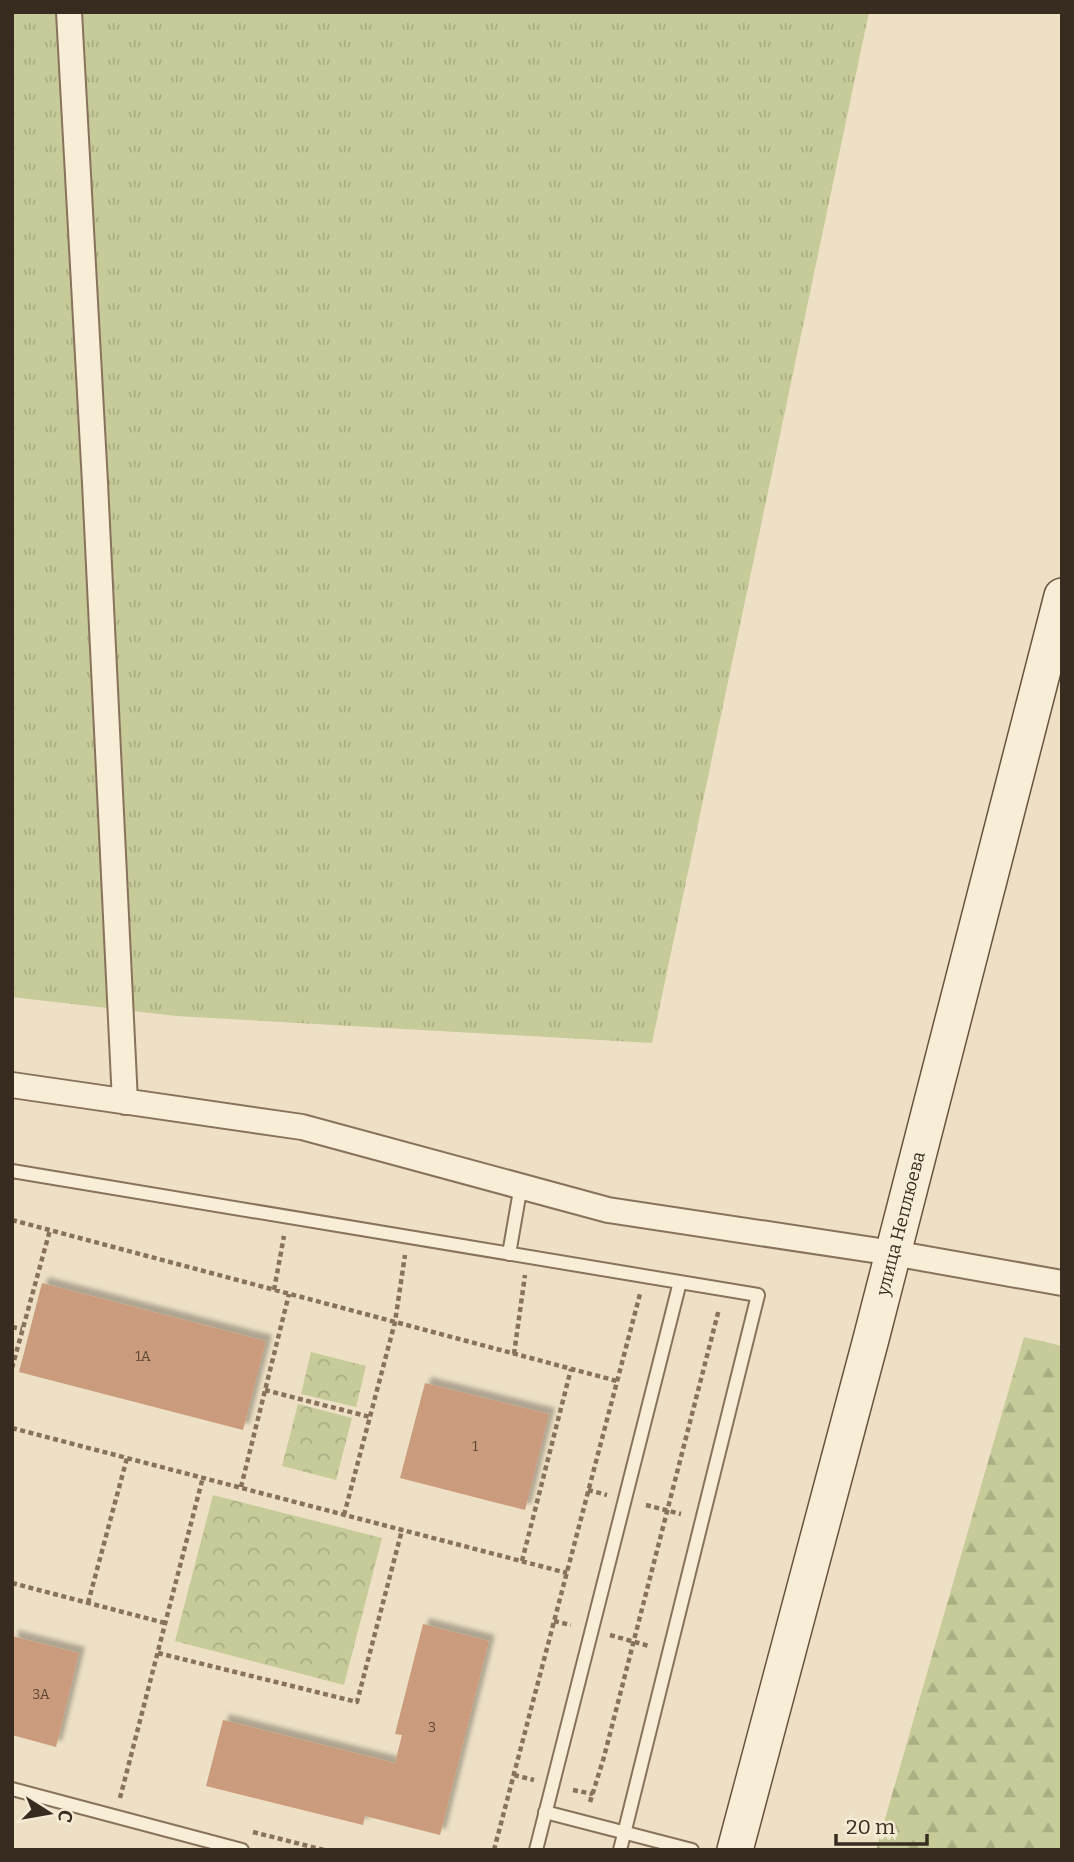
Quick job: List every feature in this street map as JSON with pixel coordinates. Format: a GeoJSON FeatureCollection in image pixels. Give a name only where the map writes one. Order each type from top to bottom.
{"type":"FeatureCollection","features":[{"type":"Feature","properties":{"kind":"main road","name":"улица Неплюева"},"geometry":{"type":"LineString","coordinates":[[735,1850],[871,1339],[1062,596]]}},
{"type":"Feature","properties":{"kind":"street"},"geometry":{"type":"LineString","coordinates":[[69,12],[125,1102]]}},
{"type":"Feature","properties":{"kind":"street"},"geometry":{"type":"LineString","coordinates":[[12,1085],[302,1127],[608,1210],[893,1252],[1062,1283]]}},
{"type":"Feature","properties":{"kind":"lane"},"geometry":{"type":"LineString","coordinates":[[12,1171],[758,1295],[620,1850]]}},
{"type":"Feature","properties":{"kind":"lane"},"geometry":{"type":"LineString","coordinates":[[509,1254],[521,1185]]}},
{"type":"Feature","properties":{"kind":"lane"},"geometry":{"type":"LineString","coordinates":[[536,1850],[680,1282]]}},
{"type":"Feature","properties":{"kind":"lane"},"geometry":{"type":"LineString","coordinates":[[12,1789],[242,1850]]}},
{"type":"Feature","properties":{"kind":"lane"},"geometry":{"type":"LineString","coordinates":[[545,1812],[692,1850]]}},
{"type":"Feature","properties":{"kind":"path"},"geometry":{"type":"LineString","coordinates":[[274,1290],[288,1217]]}},
{"type":"Feature","properties":{"kind":"path"},"geometry":{"type":"LineString","coordinates":[[12,1220],[617,1381]]}},
{"type":"Feature","properties":{"kind":"path"},"geometry":{"type":"LineString","coordinates":[[12,1368],[50,1230]]}},
{"type":"Feature","properties":{"kind":"path"},"geometry":{"type":"LineString","coordinates":[[344,1515],[395,1322],[408,1237]]}},
{"type":"Feature","properties":{"kind":"path"},"geometry":{"type":"LineString","coordinates":[[514,1354],[528,1257]]}},
{"type":"Feature","properties":{"kind":"path"},"geometry":{"type":"LineString","coordinates":[[494,1850],[644,1276]]}},
{"type":"Feature","properties":{"kind":"path"},"geometry":{"type":"LineString","coordinates":[[584,1822],[604,1757],[724,1289]]}},
{"type":"Feature","properties":{"kind":"path"},"geometry":{"type":"LineString","coordinates":[[241,1488],[289,1294]]}},
{"type":"Feature","properties":{"kind":"path"},"geometry":{"type":"LineString","coordinates":[[12,1327],[22,1329]]}},
{"type":"Feature","properties":{"kind":"path"},"geometry":{"type":"LineString","coordinates":[[522,1561],[571,1369]]}},
{"type":"Feature","properties":{"kind":"path"},"geometry":{"type":"LineString","coordinates":[[265,1390],[370,1417]]}},
{"type":"Feature","properties":{"kind":"path"},"geometry":{"type":"LineString","coordinates":[[12,1428],[567,1573]]}},
{"type":"Feature","properties":{"kind":"path"},"geometry":{"type":"LineString","coordinates":[[88,1603],[127,1458]]}},
{"type":"Feature","properties":{"kind":"path"},"geometry":{"type":"LineString","coordinates":[[120,1798],[203,1478]]}},
{"type":"Feature","properties":{"kind":"path"},"geometry":{"type":"LineString","coordinates":[[158,1653],[357,1702],[402,1530]]}},
{"type":"Feature","properties":{"kind":"path"},"geometry":{"type":"LineString","coordinates":[[12,1583],[166,1623]]}},
{"type":"Feature","properties":{"kind":"green space"},"geometry":{"type":"Polygon","coordinates":[[[12,12],[869,12],[652,1043],[176,1016],[12,997],[12,12]]]}},
{"type":"Feature","properties":{"kind":"green space"},"geometry":{"type":"Polygon","coordinates":[[[1024,1337],[1062,1346],[1062,1850],[876,1850],[1024,1337]]]}},
{"type":"Feature","properties":{"kind":"green space"},"geometry":{"type":"Polygon","coordinates":[[[311,1352],[366,1366],[356,1407],[301,1394],[311,1352]]]}},
{"type":"Feature","properties":{"kind":"green space"},"geometry":{"type":"Polygon","coordinates":[[[298,1404],[352,1418],[336,1480],[282,1466],[298,1404]]]}},
{"type":"Feature","properties":{"kind":"green space"},"geometry":{"type":"Polygon","coordinates":[[[213,1495],[382,1538],[344,1685],[175,1641],[213,1495]]]}},
{"type":"Feature","properties":{"kind":"building"},"geometry":{"type":"Polygon","coordinates":[[[42,1283],[266,1341],[243,1430],[19,1372],[42,1283]]]}},
{"type":"Feature","properties":{"kind":"building"},"geometry":{"type":"Polygon","coordinates":[[[425,1383],[549,1414],[525,1510],[400,1478],[425,1383]]]}},
{"type":"Feature","properties":{"kind":"building"},"geometry":{"type":"Polygon","coordinates":[[[423,1624],[489,1641],[440,1835],[365,1816],[363,1825],[206,1786],[223,1720],[395,1763],[402,1735],[395,1734],[423,1624]]]}},
{"type":"Feature","properties":{"kind":"building"},"geometry":{"type":"Polygon","coordinates":[[[12,1636],[79,1653],[56,1747],[12,1735],[12,1636]]]}}]}
